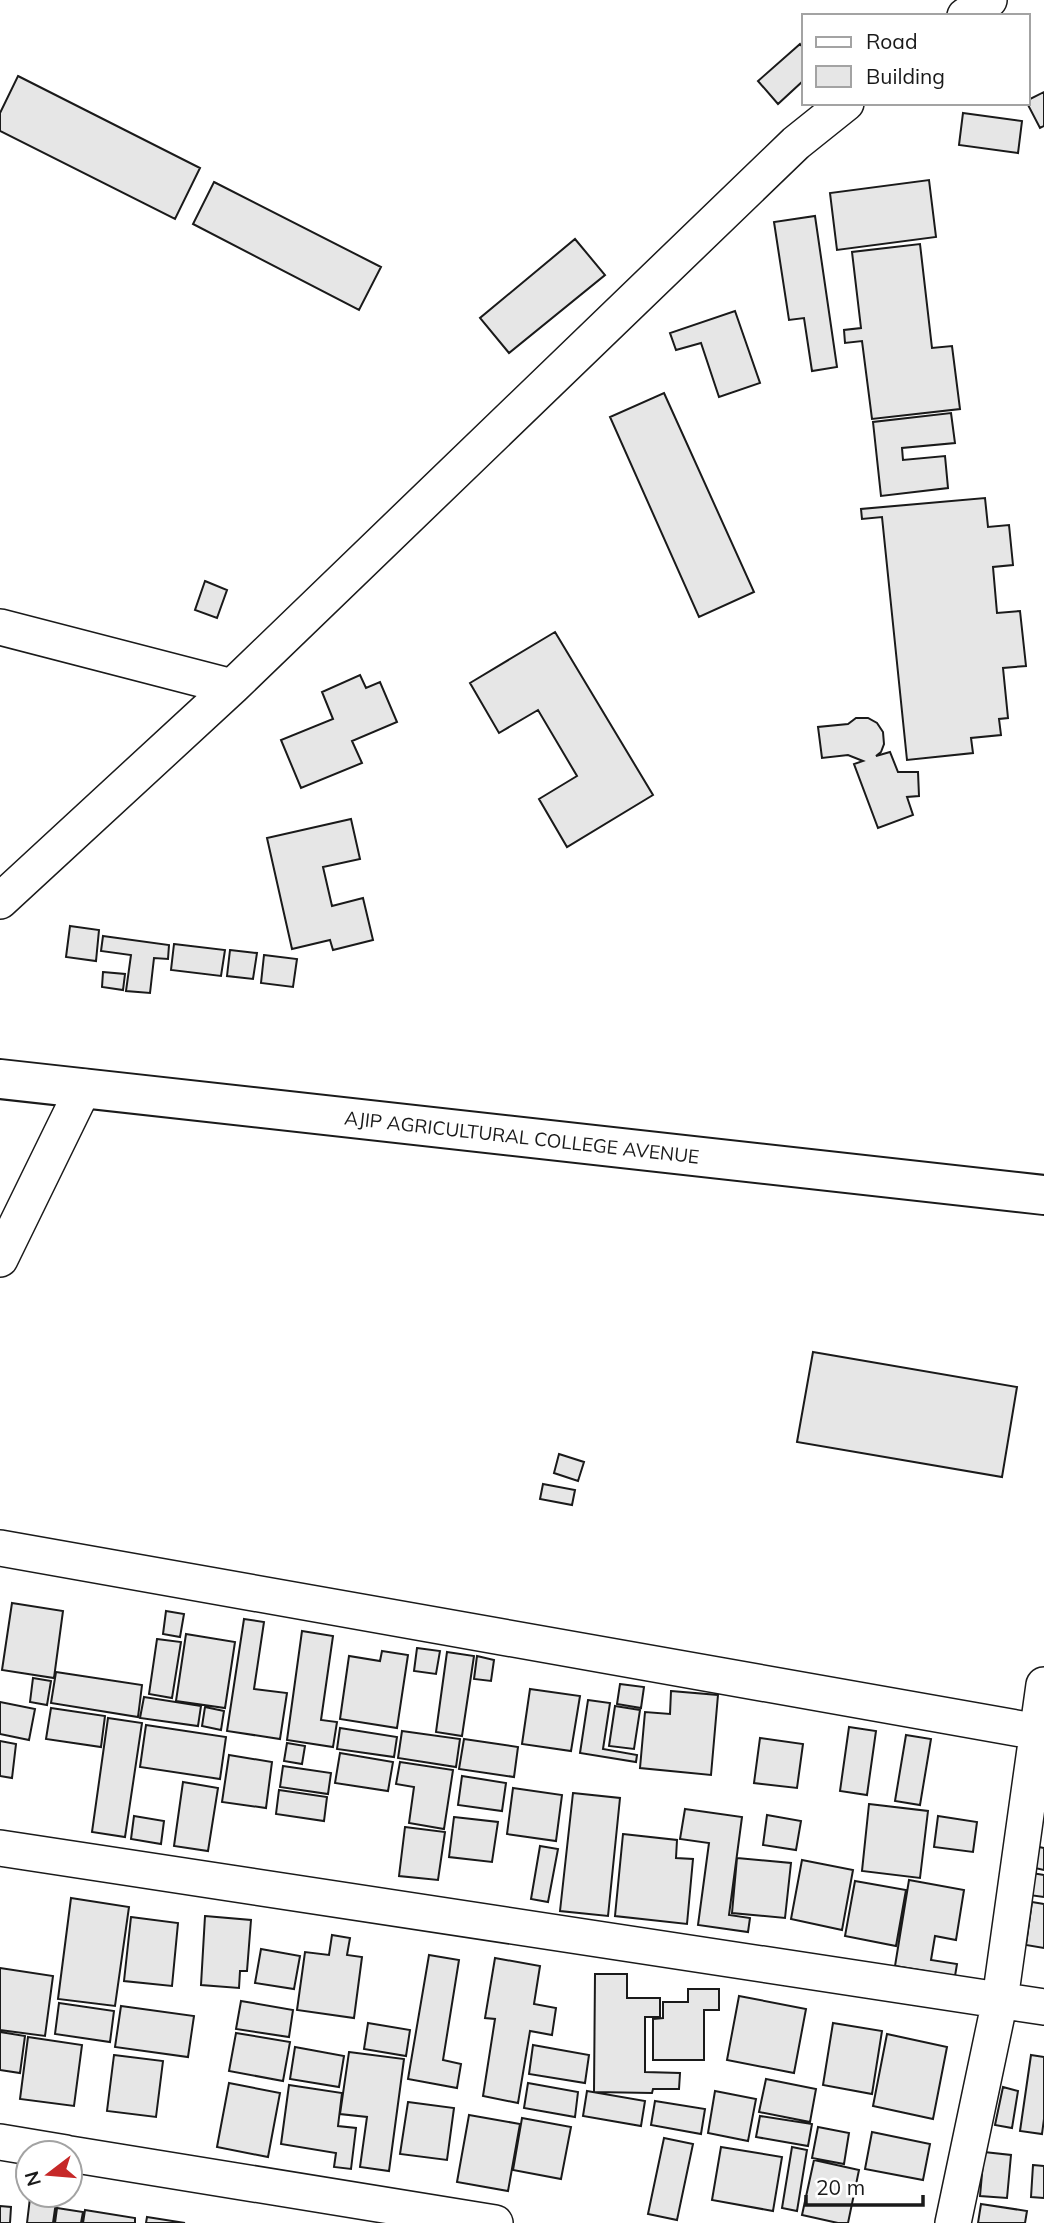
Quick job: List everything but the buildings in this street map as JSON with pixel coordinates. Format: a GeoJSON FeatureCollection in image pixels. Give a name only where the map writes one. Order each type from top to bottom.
{"type":"FeatureCollection","features":[{"type":"Feature","properties":{"kind":"main road","name":"AJIP AGRICULTURAL COLLEGE AVENUE"},"geometry":{"type":"LineString","coordinates":[[0,1079],[1044,1195]]}},
{"type":"Feature","properties":{"kind":"street"},"geometry":{"type":"LineString","coordinates":[[968,14],[989,0]]}},
{"type":"Feature","properties":{"kind":"street"},"geometry":{"type":"LineString","coordinates":[[0,901],[232,687],[786,153],[844,105]]}},
{"type":"Feature","properties":{"kind":"street"},"geometry":{"type":"LineString","coordinates":[[0,627],[232,687]]}},
{"type":"Feature","properties":{"kind":"street"},"geometry":{"type":"LineString","coordinates":[[0,1259],[85,1087]]}},
{"type":"Feature","properties":{"kind":"street"},"geometry":{"type":"LineString","coordinates":[[0,1548],[1041,1732]]}},
{"type":"Feature","properties":{"kind":"street"},"geometry":{"type":"LineString","coordinates":[[953,2223],[1000,2000],[1041,1732],[1044,1685]]}},
{"type":"Feature","properties":{"kind":"street"},"geometry":{"type":"LineString","coordinates":[[0,1848],[1044,2007]]}},
{"type":"Feature","properties":{"kind":"street"},"geometry":{"type":"LineString","coordinates":[[84,2156],[495,2223]]}}]}
